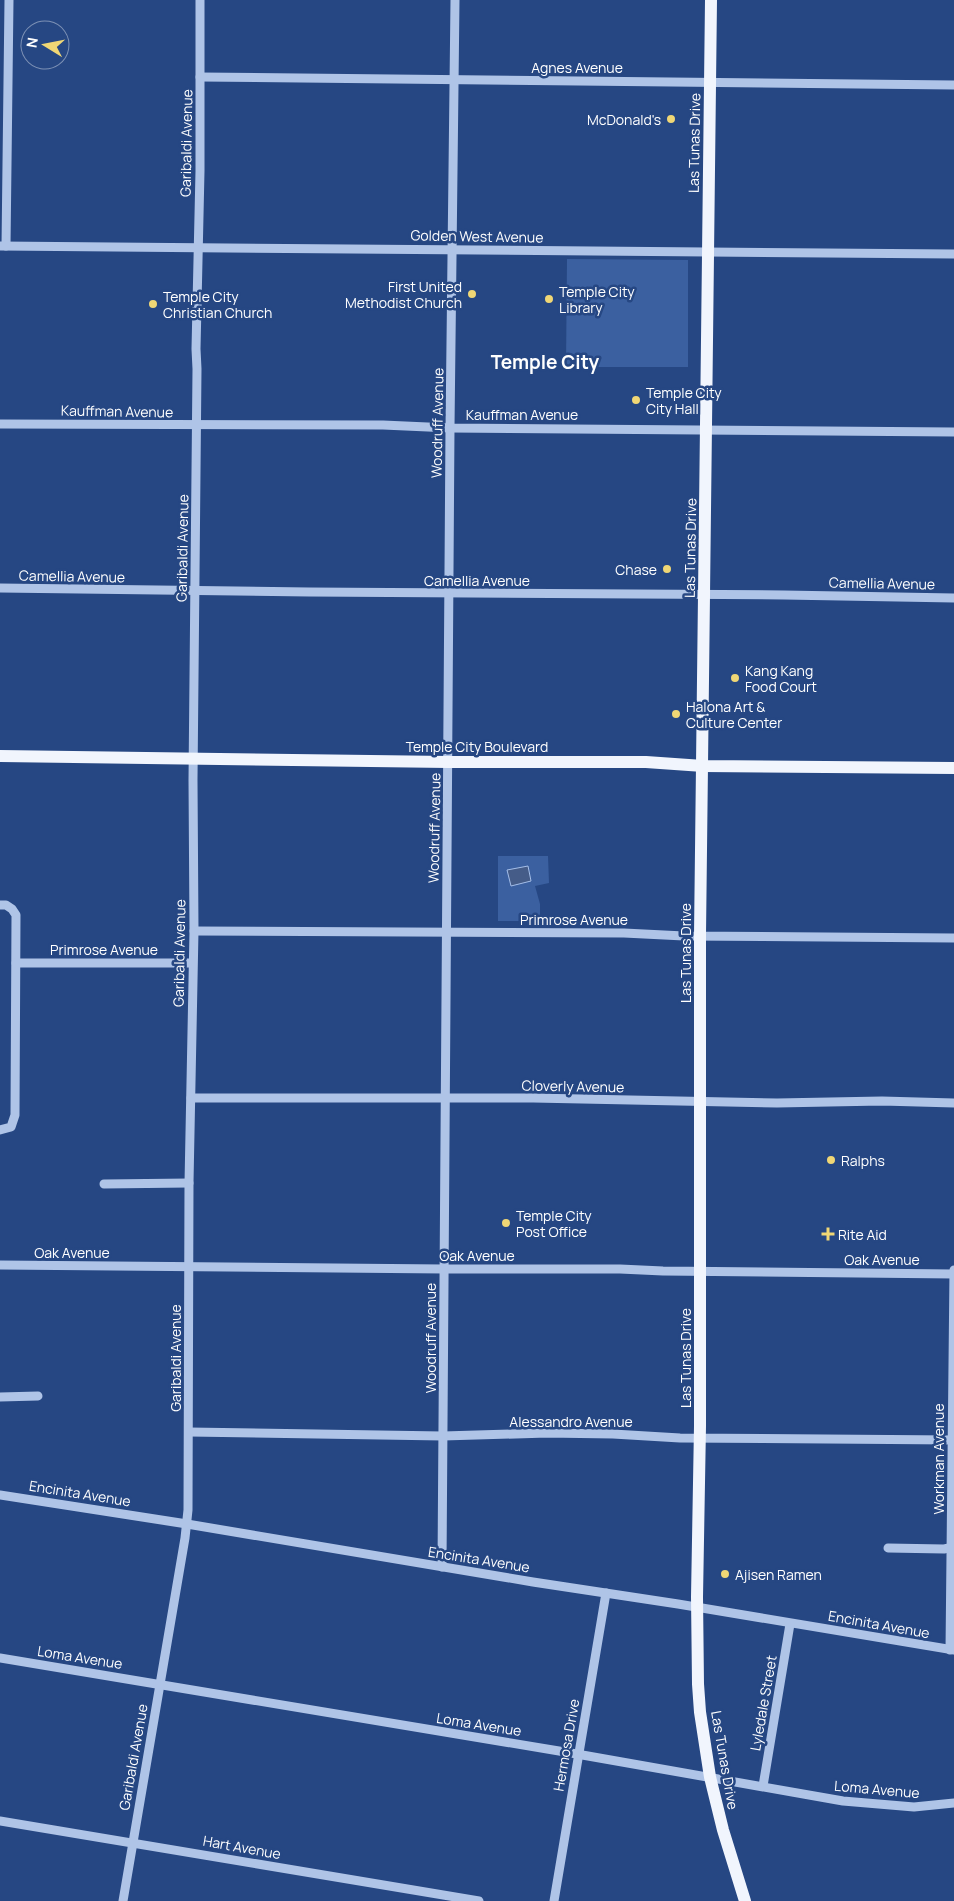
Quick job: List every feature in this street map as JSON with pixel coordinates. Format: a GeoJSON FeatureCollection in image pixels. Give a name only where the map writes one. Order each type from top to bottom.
{"type":"FeatureCollection","features":[{"type":"Feature","properties":{"kind":"main road","name":"Las Tunas Drive"},"geometry":{"type":"LineString","coordinates":[[711,0],[700,936],[697,1608],[700,1702],[710,1777],[723,1830],[745,1901]]}},
{"type":"Feature","properties":{"kind":"main road","name":"Temple City Boulevard"},"geometry":{"type":"LineString","coordinates":[[0,756],[448,762],[646,762],[703,766],[954,768]]}},
{"type":"Feature","properties":{"kind":"street"},"geometry":{"type":"LineString","coordinates":[[3,246],[9,0]]}},
{"type":"Feature","properties":{"kind":"street","name":"Garibaldi Avenue"},"geometry":{"type":"LineString","coordinates":[[123,1901],[187,1524],[189,1183],[194,931],[198,369],[196,349],[200,0]]}},
{"type":"Feature","properties":{"kind":"street","name":"Woodruff Avenue"},"geometry":{"type":"LineString","coordinates":[[442,1567],[455,0]]}},
{"type":"Feature","properties":{"kind":"street","name":"Agnes Avenue"},"geometry":{"type":"LineString","coordinates":[[200,77],[954,85]]}},
{"type":"Feature","properties":{"kind":"street","name":"Golden West Avenue"},"geometry":{"type":"LineString","coordinates":[[3,246],[954,254]]}},
{"type":"Feature","properties":{"kind":"street","name":"Kauffman Avenue"},"geometry":{"type":"LineString","coordinates":[[0,424],[383,425],[450,428],[954,432]]}},
{"type":"Feature","properties":{"kind":"street","name":"Camellia Avenue"},"geometry":{"type":"LineString","coordinates":[[0,588],[954,598]]}},
{"type":"Feature","properties":{"kind":"street"},"geometry":{"type":"LineString","coordinates":[[0,905],[12,908],[16,915],[15,1115],[11,1127],[0,1130]]}},
{"type":"Feature","properties":{"kind":"street","name":"Primrose Avenue"},"geometry":{"type":"LineString","coordinates":[[194,931],[624,932],[700,936],[954,938]]}},
{"type":"Feature","properties":{"kind":"street","name":"Primrose Avenue"},"geometry":{"type":"LineString","coordinates":[[16,962],[192,964]]}},
{"type":"Feature","properties":{"kind":"street","name":"Cloverly Avenue"},"geometry":{"type":"LineString","coordinates":[[192,1098],[533,1098],[777,1103],[882,1101],[954,1103]]}},
{"type":"Feature","properties":{"kind":"street"},"geometry":{"type":"LineString","coordinates":[[104,1184],[189,1183]]}},
{"type":"Feature","properties":{"kind":"street","name":"Oak Avenue"},"geometry":{"type":"LineString","coordinates":[[0,1265],[620,1269],[954,1274]]}},
{"type":"Feature","properties":{"kind":"street","name":"Workman Avenue"},"geometry":{"type":"LineString","coordinates":[[952,1650],[954,1268]]}},
{"type":"Feature","properties":{"kind":"street"},"geometry":{"type":"LineString","coordinates":[[0,1397],[38,1396]]}},
{"type":"Feature","properties":{"kind":"street","name":"Alessandro Avenue"},"geometry":{"type":"LineString","coordinates":[[188,1432],[443,1436],[557,1433],[953,1440]]}},
{"type":"Feature","properties":{"kind":"street","name":"Encinita Avenue"},"geometry":{"type":"LineString","coordinates":[[0,1495],[952,1650]]}},
{"type":"Feature","properties":{"kind":"street"},"geometry":{"type":"LineString","coordinates":[[888,1548],[953,1548]]}},
{"type":"Feature","properties":{"kind":"street","name":"Hermosa Drive"},"geometry":{"type":"LineString","coordinates":[[554,1901],[606,1593]]}},
{"type":"Feature","properties":{"kind":"street","name":"Lyledale Street"},"geometry":{"type":"LineString","coordinates":[[763,1786],[790,1624]]}},
{"type":"Feature","properties":{"kind":"street","name":"Loma Avenue"},"geometry":{"type":"LineString","coordinates":[[0,1658],[578,1754],[843,1801],[909,1807],[954,1803]]}},
{"type":"Feature","properties":{"kind":"street","name":"Hart Avenue"},"geometry":{"type":"LineString","coordinates":[[0,1821],[479,1901]]}},
{"type":"Feature","properties":{"kind":"shaded area"},"geometry":{"type":"Polygon","coordinates":[[[567,259],[688,260],[688,367],[566,367],[567,259]]]}},
{"type":"Feature","properties":{"kind":"shaded area"},"geometry":{"type":"Polygon","coordinates":[[[498,856],[548,856],[549,883],[535,886],[540,904],[540,921],[498,921],[498,856]]]}},
{"type":"Feature","properties":{"kind":"shaded area"},"geometry":{"type":"Polygon","coordinates":[[[528,866],[531,881],[511,886],[507,870],[528,866]]]}},
{"type":"Feature","properties":{"kind":"place","name":"McDonald's"},"geometry":{"type":"Point","coordinates":[671,119]}},
{"type":"Feature","properties":{"kind":"place","name":"First United Methodist Church"},"geometry":{"type":"Point","coordinates":[472,294]}},
{"type":"Feature","properties":{"kind":"place","name":"Temple City Library"},"geometry":{"type":"Point","coordinates":[549,299]}},
{"type":"Feature","properties":{"kind":"place","name":"Temple City Christian Church"},"geometry":{"type":"Point","coordinates":[153,304]}},
{"type":"Feature","properties":{"kind":"place","name":"Temple City City Hall"},"geometry":{"type":"Point","coordinates":[636,400]}},
{"type":"Feature","properties":{"kind":"place","name":"Chase"},"geometry":{"type":"Point","coordinates":[667,569]}},
{"type":"Feature","properties":{"kind":"place","name":"Kang Kang Food Court"},"geometry":{"type":"Point","coordinates":[735,678]}},
{"type":"Feature","properties":{"kind":"place","name":"Halona Art & Culture Center"},"geometry":{"type":"Point","coordinates":[676,714]}},
{"type":"Feature","properties":{"kind":"place","name":"Ralphs"},"geometry":{"type":"Point","coordinates":[831,1160]}},
{"type":"Feature","properties":{"kind":"place","name":"Temple City Post Office"},"geometry":{"type":"Point","coordinates":[506,1223]}},
{"type":"Feature","properties":{"kind":"place","name":"Rite Aid"},"geometry":{"type":"Point","coordinates":[828,1234]}},
{"type":"Feature","properties":{"kind":"place","name":"Ajisen Ramen"},"geometry":{"type":"Point","coordinates":[725,1574]}},
{"type":"Feature","properties":{"kind":"district","name":"Temple City"},"geometry":{"type":"Point","coordinates":[545,362]}}]}
